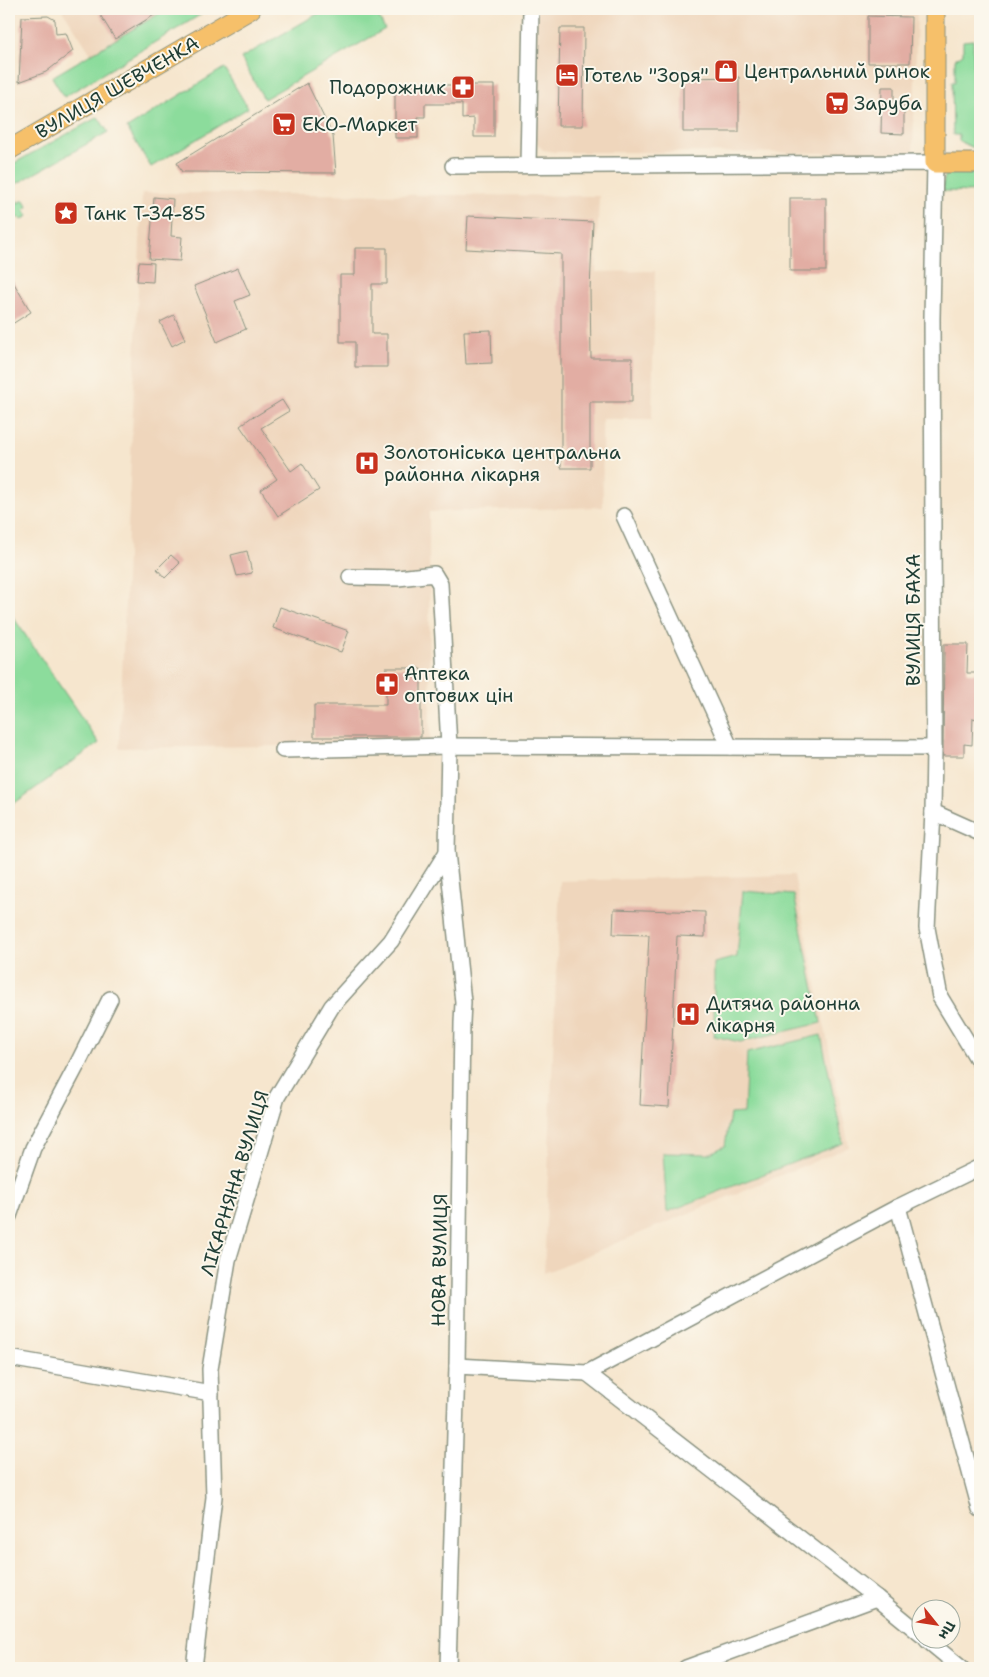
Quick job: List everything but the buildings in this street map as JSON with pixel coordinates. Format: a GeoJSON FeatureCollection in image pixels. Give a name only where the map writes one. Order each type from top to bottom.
{"type":"FeatureCollection","features":[{"type":"Feature","properties":{"kind":"main road","name":"ВУЛИЦЯ ШЕВЧЕНКА"},"geometry":{"type":"LineString","coordinates":[[9,150],[251,9]]}},
{"type":"Feature","properties":{"kind":"main road"},"geometry":{"type":"LineString","coordinates":[[935,9],[935,163],[980,163]]}},
{"type":"Feature","properties":{"kind":"street"},"geometry":{"type":"LineString","coordinates":[[528,165],[531,9]]}},
{"type":"Feature","properties":{"kind":"street"},"geometry":{"type":"LineString","coordinates":[[453,166],[935,163]]}},
{"type":"Feature","properties":{"kind":"street","name":"ВУЛИЦЯ БАХА"},"geometry":{"type":"LineString","coordinates":[[935,163],[932,357],[934,748],[927,928],[940,997],[980,1063]]}},
{"type":"Feature","properties":{"kind":"street"},"geometry":{"type":"LineString","coordinates":[[624,516],[730,747]]}},
{"type":"Feature","properties":{"kind":"street"},"geometry":{"type":"LineString","coordinates":[[350,577],[398,578],[434,574],[440,584],[449,746],[447,852]]}},
{"type":"Feature","properties":{"kind":"street"},"geometry":{"type":"LineString","coordinates":[[282,750],[449,746],[934,748]]}},
{"type":"Feature","properties":{"kind":"street"},"geometry":{"type":"LineString","coordinates":[[933,812],[980,833]]}},
{"type":"Feature","properties":{"kind":"street","name":"НОВА ВУЛИЦЯ"},"geometry":{"type":"LineString","coordinates":[[447,852],[463,1002],[457,1366],[448,1668]]}},
{"type":"Feature","properties":{"kind":"street","name":"ЛІКАРНЯНА ВУЛИЦЯ"},"geometry":{"type":"LineString","coordinates":[[194,1668],[214,1497],[210,1369],[228,1260],[277,1097],[332,1006],[391,941],[447,852]]}},
{"type":"Feature","properties":{"kind":"street"},"geometry":{"type":"LineString","coordinates":[[9,1216],[33,1148],[110,999]]}},
{"type":"Feature","properties":{"kind":"street"},"geometry":{"type":"LineString","coordinates":[[457,1366],[587,1373],[898,1207],[980,1167]]}},
{"type":"Feature","properties":{"kind":"street"},"geometry":{"type":"LineString","coordinates":[[898,1207],[980,1509]]}},
{"type":"Feature","properties":{"kind":"street"},"geometry":{"type":"LineString","coordinates":[[9,1358],[211,1393]]}},
{"type":"Feature","properties":{"kind":"street"},"geometry":{"type":"LineString","coordinates":[[587,1373],[912,1627]]}},
{"type":"Feature","properties":{"kind":"street"},"geometry":{"type":"LineString","coordinates":[[686,1668],[877,1598]]}},
{"type":"Feature","properties":{"kind":"street"},"geometry":{"type":"LineString","coordinates":[[939,1650],[961,1668]]}},
{"type":"Feature","properties":{"kind":"shaded area"},"geometry":{"type":"Polygon","coordinates":[[[62,9],[167,9],[91,54],[62,9]]]}},
{"type":"Feature","properties":{"kind":"shaded area","name":"Центральний ринок"},"geometry":{"type":"Polygon","coordinates":[[[537,9],[917,9],[913,153],[555,152],[543,150],[538,145],[536,138],[537,9]]]}},
{"type":"Feature","properties":{"kind":"shaded area","name":"Золотоніська центральна районна лікарня"},"geometry":{"type":"Polygon","coordinates":[[[142,193],[599,196],[596,272],[655,271],[652,419],[602,419],[603,507],[429,512],[430,744],[119,748],[142,193]]]}},
{"type":"Feature","properties":{"kind":"shaded area","name":"Дитяча районна лікарня"},"geometry":{"type":"Polygon","coordinates":[[[794,875],[849,1147],[544,1273],[560,881],[794,875]]]}},
{"type":"Feature","properties":{"kind":"green space"},"geometry":{"type":"Polygon","coordinates":[[[167,9],[210,9],[64,97],[52,77],[167,9]]]}},
{"type":"Feature","properties":{"kind":"green space"},"geometry":{"type":"Polygon","coordinates":[[[326,9],[374,9],[385,29],[264,99],[241,58],[326,9]]]}},
{"type":"Feature","properties":{"kind":"green space"},"geometry":{"type":"Polygon","coordinates":[[[973,40],[975,135],[980,136],[980,151],[959,141],[959,135],[953,135],[952,82],[955,82],[955,59],[963,54],[963,41],[973,40]]]}},
{"type":"Feature","properties":{"kind":"green space"},"geometry":{"type":"Polygon","coordinates":[[[224,68],[248,108],[151,167],[127,128],[224,68]]]}},
{"type":"Feature","properties":{"kind":"green space"},"geometry":{"type":"Polygon","coordinates":[[[98,117],[108,132],[9,188],[9,166],[98,117]]]}},
{"type":"Feature","properties":{"kind":"green space"},"geometry":{"type":"Polygon","coordinates":[[[980,173],[980,192],[943,191],[946,174],[980,173]]]}},
{"type":"Feature","properties":{"kind":"green space"},"geometry":{"type":"Polygon","coordinates":[[[16,199],[18,203],[24,200],[28,207],[24,209],[28,216],[21,220],[19,217],[9,223],[9,203],[16,199]]]}},
{"type":"Feature","properties":{"kind":"green space"},"geometry":{"type":"Polygon","coordinates":[[[9,611],[99,743],[9,807],[9,611]]]}},
{"type":"Feature","properties":{"kind":"green space"},"geometry":{"type":"Polygon","coordinates":[[[743,891],[794,895],[821,1023],[740,1042],[714,1036],[714,963],[737,957],[743,891]]]}},
{"type":"Feature","properties":{"kind":"green space"},"geometry":{"type":"Polygon","coordinates":[[[821,1035],[843,1143],[667,1212],[663,1153],[708,1154],[725,1146],[730,1114],[744,1113],[747,1053],[821,1035]]]}},
{"type":"Feature","properties":{"kind":"place","name":"Центральний ринок"},"geometry":{"type":"Point","coordinates":[726,71]}},
{"type":"Feature","properties":{"kind":"place","name":"Готель \"Зоря\""},"geometry":{"type":"Point","coordinates":[567,75]}},
{"type":"Feature","properties":{"kind":"place","name":"Подорожник"},"geometry":{"type":"Point","coordinates":[463,87]}},
{"type":"Feature","properties":{"kind":"place","name":"Заруба"},"geometry":{"type":"Point","coordinates":[837,103]}},
{"type":"Feature","properties":{"kind":"place","name":"ЕКО-Маркет"},"geometry":{"type":"Point","coordinates":[284,124]}},
{"type":"Feature","properties":{"kind":"place","name":"Танк Т-34-85"},"geometry":{"type":"Point","coordinates":[66,213]}},
{"type":"Feature","properties":{"kind":"place","name":"Золотоніська центральна районна лікарня"},"geometry":{"type":"Point","coordinates":[367,463]}},
{"type":"Feature","properties":{"kind":"place","name":"Аптека оптових цін"},"geometry":{"type":"Point","coordinates":[387,684]}},
{"type":"Feature","properties":{"kind":"place","name":"Дитяча районна лікарня"},"geometry":{"type":"Point","coordinates":[688,1014]}}]}
